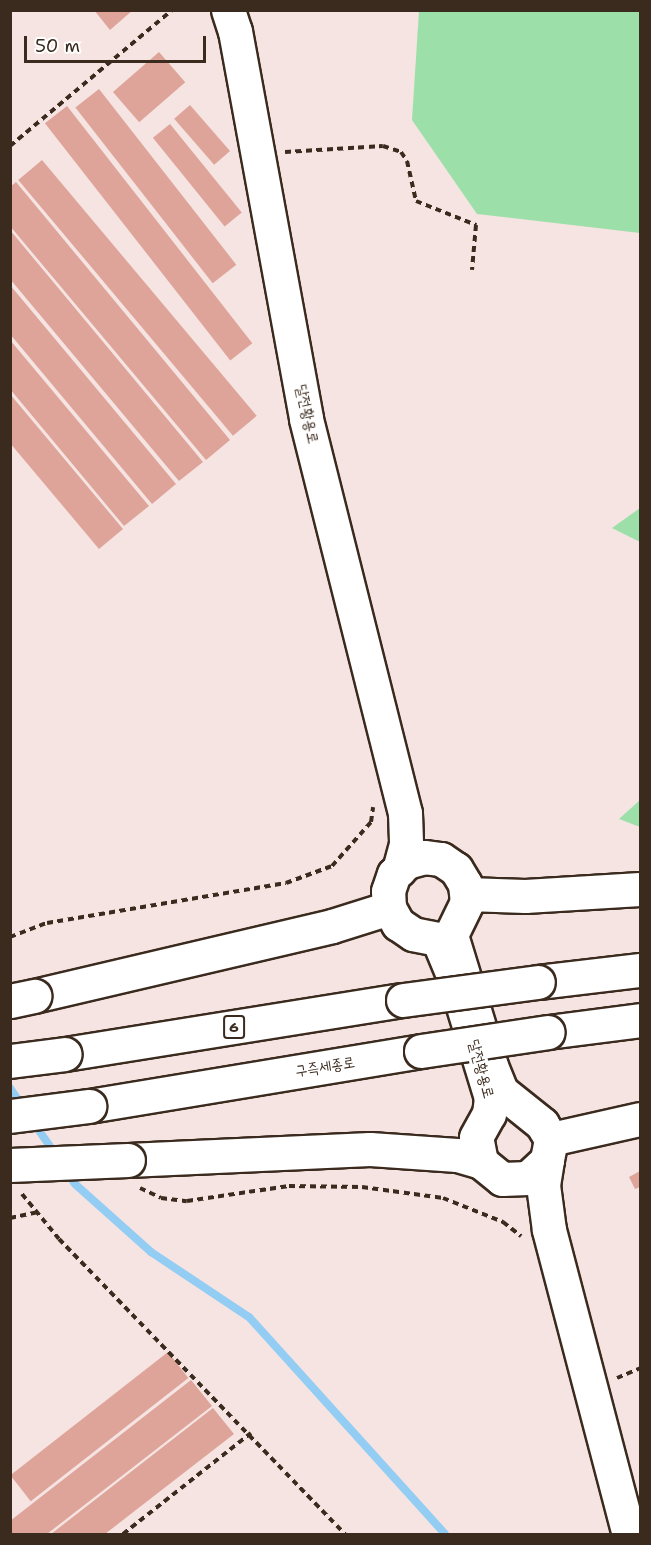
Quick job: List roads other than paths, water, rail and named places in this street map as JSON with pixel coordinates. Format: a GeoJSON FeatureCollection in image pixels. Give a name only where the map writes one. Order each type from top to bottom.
{"type":"FeatureCollection","features":[{"type":"Feature","properties":{"kind":"main road","name":"달전황용로"},"geometry":{"type":"LineString","coordinates":[[228,10],[306,419],[405,813],[406,844],[399,870],[388,891],[389,908],[398,924],[413,934],[438,939],[455,980],[492,1098],[489,1114],[476,1137],[492,1171]]}},
{"type":"Feature","properties":{"kind":"main road","name":"달전황용로"},"geometry":{"type":"LineString","coordinates":[[405,813],[421,844],[456,869],[467,894],[451,935],[491,1066],[501,1091],[542,1124],[549,1150]]}},
{"type":"Feature","properties":{"kind":"main road"},"geometry":{"type":"LineString","coordinates":[[399,870],[407,862],[424,857],[441,859]]}},
{"type":"Feature","properties":{"kind":"main road"},"geometry":{"type":"LineString","coordinates":[[467,894],[525,896],[640,888]]}},
{"type":"Feature","properties":{"kind":"main road"},"geometry":{"type":"LineString","coordinates":[[22,999],[332,926],[389,908]]}},
{"type":"Feature","properties":{"kind":"main road","name":"6"},"geometry":{"type":"LineString","coordinates":[[10,1061],[403,1000],[640,970]]}},
{"type":"Feature","properties":{"kind":"main road","name":"구즉세종로"},"geometry":{"type":"LineString","coordinates":[[10,1116],[89,1106],[421,1051],[640,1020]]}},
{"type":"Feature","properties":{"kind":"main road"},"geometry":{"type":"LineString","coordinates":[[492,1171],[528,1178],[549,1150],[640,1119]]}},
{"type":"Feature","properties":{"kind":"main road"},"geometry":{"type":"LineString","coordinates":[[14,1177],[128,1160],[370,1149],[457,1155],[492,1171],[526,1192],[549,1230]]}},
{"type":"Feature","properties":{"kind":"main road"},"geometry":{"type":"LineString","coordinates":[[549,1150],[543,1185],[549,1230],[629,1534]]}},
{"type":"Feature","properties":{"kind":"waterway"},"geometry":{"type":"LineString","coordinates":[[10,1088],[23,1107]]}},
{"type":"Feature","properties":{"kind":"waterway"},"geometry":{"type":"LineString","coordinates":[[33,1122],[55,1154]]}},
{"type":"Feature","properties":{"kind":"waterway"},"geometry":{"type":"LineString","coordinates":[[67,1172],[75,1184],[151,1252],[249,1317],[445,1534]]}}]}
